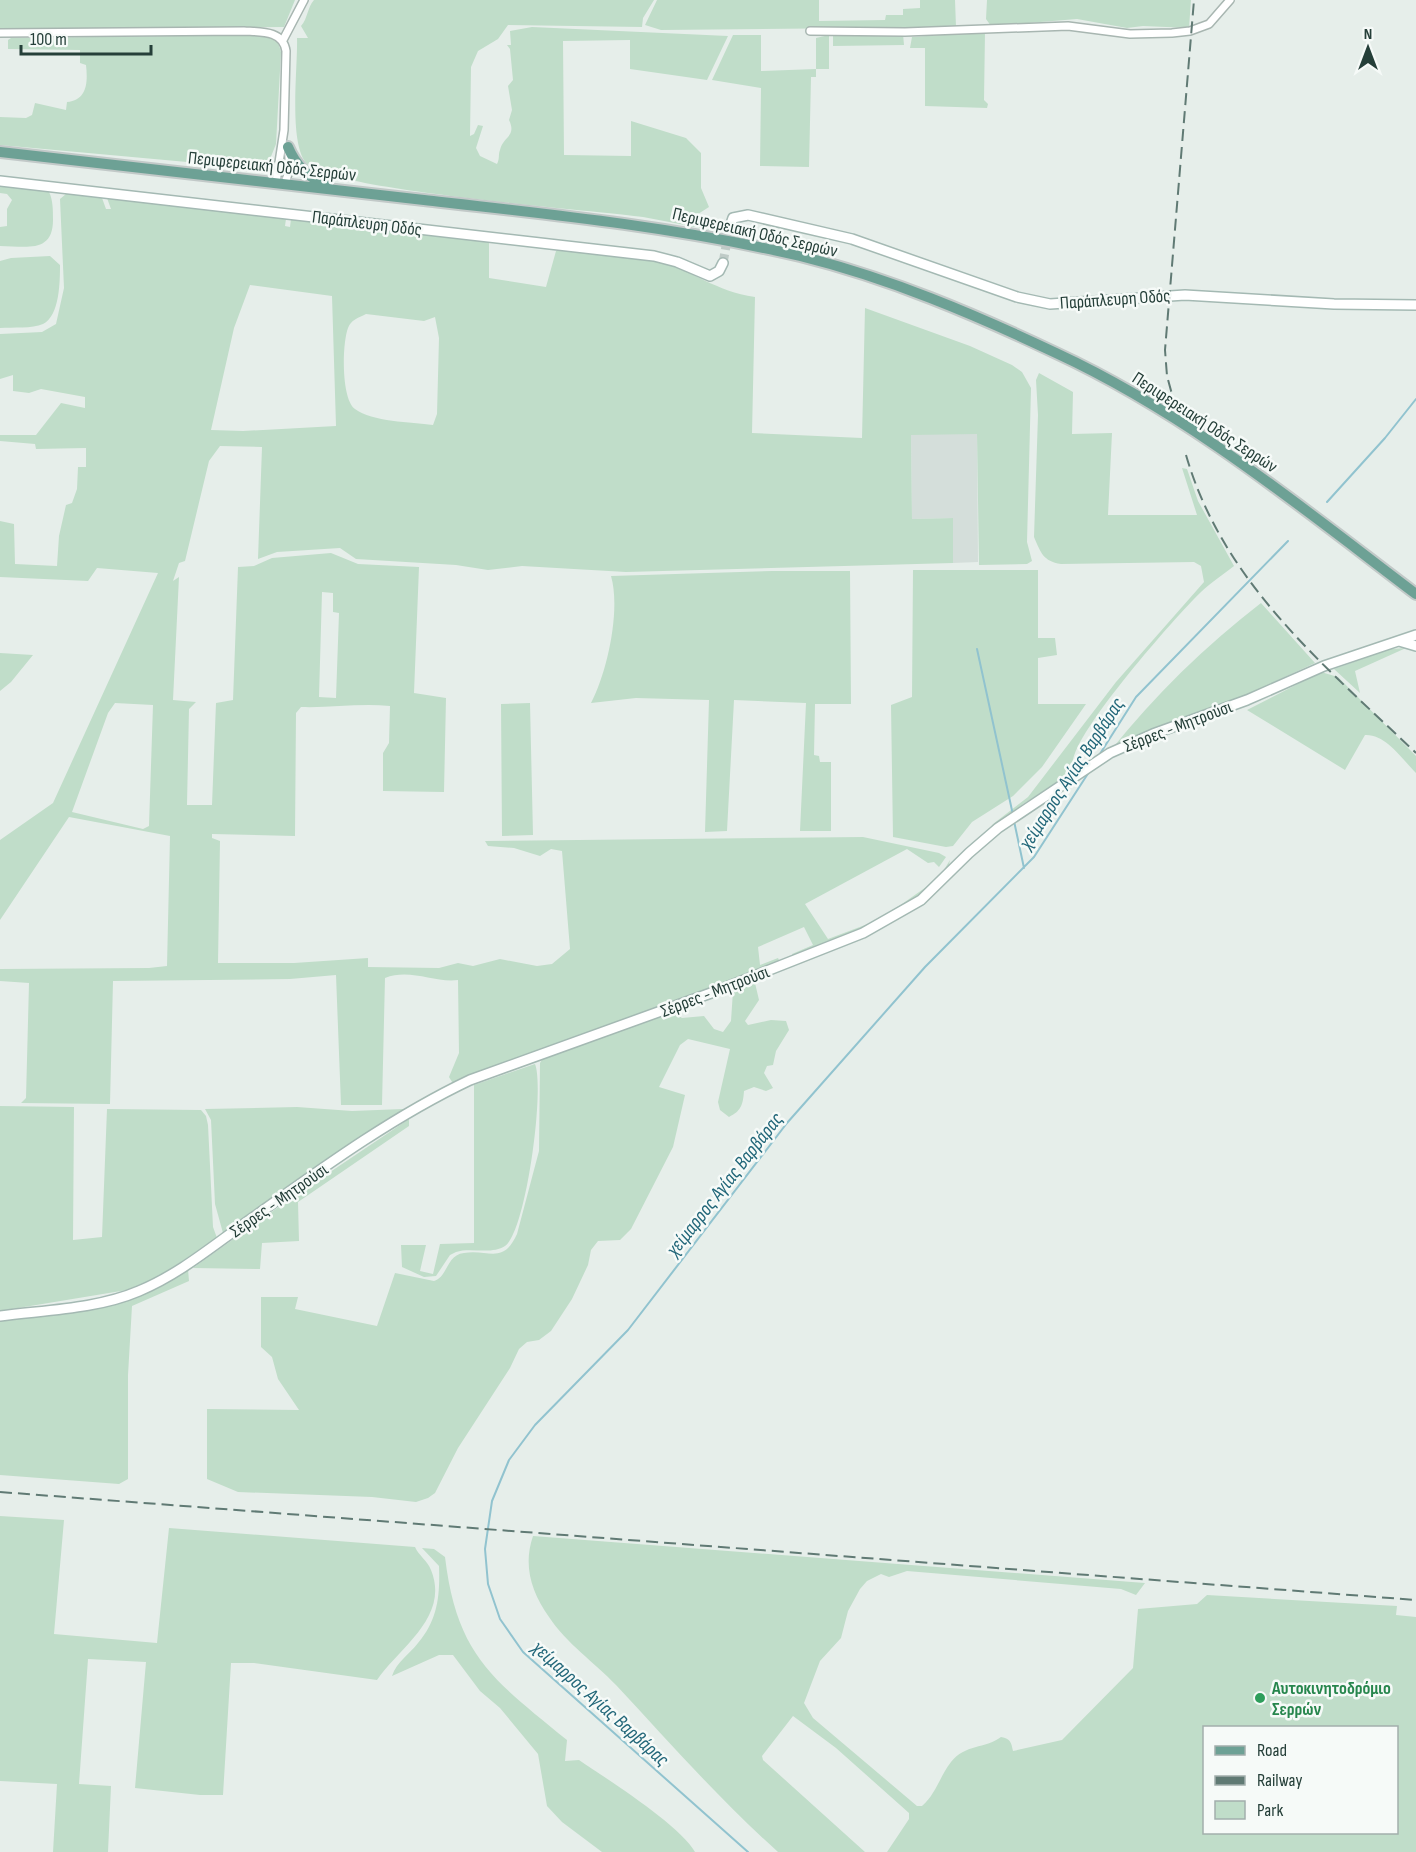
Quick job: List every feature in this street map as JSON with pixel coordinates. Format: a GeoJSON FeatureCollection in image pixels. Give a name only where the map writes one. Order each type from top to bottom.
{"type":"FeatureCollection","features":[{"type":"Feature","properties":{"kind":"main road"},"geometry":{"type":"LineString","coordinates":[[288,147],[297,165],[336,189]]}},
{"type":"Feature","properties":{"kind":"main road","name":"Περιφερειακή Οδός Σερρών"},"geometry":{"type":"LineString","coordinates":[[0,152],[600,220],[692,234],[801,257],[875,278],[939,302],[1059,354],[1149,402],[1221,448],[1416,594]]}},
{"type":"Feature","properties":{"kind":"street"},"geometry":{"type":"LineString","coordinates":[[282,40],[304,0]]}},
{"type":"Feature","properties":{"kind":"street"},"geometry":{"type":"LineString","coordinates":[[810,31],[905,32],[1068,26],[1130,34],[1172,33],[1190,31],[1209,24],[1230,0]]}},
{"type":"Feature","properties":{"kind":"street"},"geometry":{"type":"LineString","coordinates":[[0,33],[244,31],[268,33],[282,40],[286,51],[280,183]]}},
{"type":"Feature","properties":{"kind":"street"},"geometry":{"type":"LineString","coordinates":[[280,183],[289,171],[288,147],[284,130]]}},
{"type":"Feature","properties":{"kind":"street","name":"Παράπλευρη Οδός"},"geometry":{"type":"LineString","coordinates":[[0,181],[654,256],[677,262],[710,276],[719,271],[723,263]]}},
{"type":"Feature","properties":{"kind":"street","name":"Παράπλευρη Οδός"},"geometry":{"type":"LineString","coordinates":[[729,230],[733,218],[748,215],[852,239],[1017,297],[1050,304],[1185,294],[1334,304],[1416,305]]}},
{"type":"Feature","properties":{"kind":"street","name":"Σέρρες - Μητρούσι"},"geometry":{"type":"LineString","coordinates":[[0,1316],[99,1302],[139,1291],[189,1263],[344,1155],[440,1094],[470,1080],[732,985],[881,924],[921,900],[998,828],[1110,753],[1153,734],[1247,700],[1324,666],[1416,635]]}},
{"type":"Feature","properties":{"kind":"street"},"geometry":{"type":"LineString","coordinates":[[1399,641],[1416,646]]}},
{"type":"Feature","properties":{"kind":"shaded area"},"geometry":{"type":"Polygon","coordinates":[[[911,434],[977,434],[978,562],[953,563],[952,518],[912,519],[911,434]]]}},
{"type":"Feature","properties":{"kind":"green space"},"geometry":{"type":"Polygon","coordinates":[[[0,0],[295,0],[284,27],[0,29],[0,0]]]}},
{"type":"Feature","properties":{"kind":"green space"},"geometry":{"type":"Polygon","coordinates":[[[314,0],[654,0],[643,18],[642,27],[508,25],[498,39],[478,51],[471,67],[470,136],[474,134],[478,125],[483,126],[476,148],[480,156],[497,164],[499,152],[511,130],[509,120],[512,110],[508,86],[513,80],[510,49],[507,45],[511,45],[510,31],[532,27],[728,36],[707,80],[630,69],[630,40],[563,41],[564,155],[631,156],[631,121],[686,138],[701,153],[701,188],[709,207],[698,214],[711,230],[643,217],[410,190],[326,173],[307,164],[301,154],[296,123],[297,38],[308,38],[301,26],[314,0]]]}},
{"type":"Feature","properties":{"kind":"green space"},"geometry":{"type":"Polygon","coordinates":[[[657,0],[819,0],[819,21],[885,20],[886,15],[903,15],[903,9],[920,8],[920,0],[955,0],[956,27],[661,30],[645,25],[657,0]]]}},
{"type":"Feature","properties":{"kind":"green space"},"geometry":{"type":"Polygon","coordinates":[[[987,0],[1191,0],[1189,28],[1143,26],[1127,28],[1077,19],[991,26],[986,19],[987,0]]]}},
{"type":"Feature","properties":{"kind":"green space"},"geometry":{"type":"Polygon","coordinates":[[[985,32],[984,100],[988,104],[987,108],[925,106],[925,48],[910,48],[912,37],[985,32]]]}},
{"type":"Feature","properties":{"kind":"green space"},"geometry":{"type":"Polygon","coordinates":[[[833,34],[903,34],[904,45],[833,46],[833,34]]]}},
{"type":"Feature","properties":{"kind":"green space"},"geometry":{"type":"Polygon","coordinates":[[[264,35],[278,42],[281,52],[276,144],[268,164],[253,168],[0,145],[0,117],[26,118],[32,115],[35,103],[66,110],[67,102],[79,98],[85,90],[87,78],[86,65],[80,63],[80,50],[8,49],[8,40],[11,38],[264,35]]]}},
{"type":"Feature","properties":{"kind":"green space"},"geometry":{"type":"Polygon","coordinates":[[[733,35],[761,35],[761,71],[816,69],[816,77],[811,77],[809,167],[760,166],[761,88],[712,80],[733,35]]]}},
{"type":"Feature","properties":{"kind":"green space"},"geometry":{"type":"Polygon","coordinates":[[[829,35],[829,69],[816,69],[816,38],[829,35]]]}},
{"type":"Feature","properties":{"kind":"green space"},"geometry":{"type":"Polygon","coordinates":[[[0,186],[49,192],[53,209],[52,231],[43,243],[28,247],[0,246],[0,227],[7,226],[7,209],[12,200],[7,194],[0,193],[0,186]]]}},
{"type":"Feature","properties":{"kind":"green space"},"geometry":{"type":"Polygon","coordinates":[[[66,194],[102,198],[106,209],[111,209],[107,198],[280,217],[286,219],[285,226],[290,227],[291,219],[489,242],[489,278],[546,287],[556,251],[559,250],[659,261],[672,265],[717,286],[755,297],[752,433],[862,438],[865,308],[970,346],[1012,365],[1022,372],[1031,388],[1027,542],[1032,561],[1027,564],[979,565],[977,434],[911,435],[912,519],[953,518],[953,563],[626,572],[522,566],[488,570],[456,565],[356,559],[340,548],[277,552],[258,559],[262,447],[220,446],[209,461],[185,561],[179,563],[173,581],[179,577],[173,700],[196,702],[189,709],[187,805],[212,805],[216,703],[233,700],[238,567],[254,566],[272,558],[331,553],[358,564],[419,567],[414,693],[446,698],[444,792],[383,791],[383,753],[389,743],[390,706],[301,707],[296,713],[295,836],[212,834],[212,838],[220,841],[218,963],[294,963],[368,958],[368,967],[439,968],[458,963],[473,966],[500,959],[537,966],[552,964],[570,949],[562,851],[551,849],[540,856],[514,848],[488,846],[485,841],[863,837],[939,853],[946,857],[939,867],[934,862],[928,863],[907,849],[805,904],[828,939],[873,922],[902,904],[939,878],[950,860],[943,876],[928,891],[907,905],[857,931],[793,957],[792,954],[813,945],[804,927],[758,947],[760,965],[778,958],[780,962],[454,1085],[449,1077],[459,1053],[458,980],[440,980],[413,975],[394,975],[385,978],[382,1105],[341,1105],[336,975],[290,979],[113,981],[110,1104],[21,1103],[26,1098],[29,983],[0,981],[0,969],[167,966],[170,836],[69,817],[0,920],[0,840],[53,803],[158,573],[97,568],[88,581],[0,577],[0,521],[14,524],[15,564],[57,566],[59,536],[66,505],[72,503],[77,489],[78,467],[86,467],[86,448],[36,449],[35,444],[0,441],[0,435],[36,435],[61,403],[85,408],[85,397],[41,389],[29,393],[13,391],[13,375],[0,379],[0,334],[42,332],[56,324],[64,288],[60,199],[66,194]],[[250,285],[234,328],[211,430],[243,431],[336,426],[332,296],[250,285]],[[366,314],[355,319],[348,328],[344,358],[345,383],[350,403],[355,409],[371,417],[433,425],[437,414],[439,338],[435,317],[424,321],[366,314]],[[322,592],[319,697],[336,698],[339,613],[333,612],[333,593],[322,592]],[[115,703],[108,713],[72,812],[143,829],[149,826],[153,705],[115,703]]]}},
{"type":"Feature","properties":{"kind":"green space"},"geometry":{"type":"Polygon","coordinates":[[[50,256],[60,265],[60,272],[56,306],[49,320],[33,327],[0,328],[0,261],[11,258],[50,256]]]}},
{"type":"Feature","properties":{"kind":"green space"},"geometry":{"type":"Polygon","coordinates":[[[1039,373],[1073,392],[1072,434],[1112,433],[1108,515],[1197,515],[1182,468],[1187,469],[1198,501],[1234,566],[1188,605],[1107,701],[1078,747],[1073,762],[1076,771],[1023,804],[982,838],[993,824],[1028,797],[1116,682],[1204,582],[1201,566],[1194,562],[1061,564],[1050,561],[1043,555],[1034,537],[1038,415],[1036,380],[1039,373]]]}},
{"type":"Feature","properties":{"kind":"green space"},"geometry":{"type":"Polygon","coordinates":[[[913,570],[1038,570],[1038,638],[1055,638],[1057,655],[1038,658],[1038,704],[1086,704],[1042,767],[1013,796],[972,822],[953,846],[946,847],[893,837],[891,705],[912,697],[913,570]]]}},
{"type":"Feature","properties":{"kind":"green space"},"geometry":{"type":"Polygon","coordinates":[[[850,571],[851,704],[815,704],[814,755],[819,756],[820,762],[831,762],[831,831],[800,831],[806,703],[734,700],[727,831],[705,832],[709,700],[636,698],[591,703],[602,675],[611,641],[614,590],[611,576],[850,571]]]}},
{"type":"Feature","properties":{"kind":"green space"},"geometry":{"type":"Polygon","coordinates":[[[1261,603],[1315,663],[1233,701],[1111,750],[1182,672],[1220,636],[1261,603]]]}},
{"type":"Feature","properties":{"kind":"green space"},"geometry":{"type":"Polygon","coordinates":[[[1406,648],[1355,671],[1360,693],[1334,669],[1390,649],[1406,648]]]}},
{"type":"Feature","properties":{"kind":"green space"},"geometry":{"type":"Polygon","coordinates":[[[0,653],[33,655],[11,682],[0,691],[0,653]]]}},
{"type":"Feature","properties":{"kind":"green space"},"geometry":{"type":"Polygon","coordinates":[[[1321,672],[1338,677],[1416,756],[1416,773],[1387,743],[1365,735],[1345,770],[1247,710],[1321,672]]]}},
{"type":"Feature","properties":{"kind":"green space"},"geometry":{"type":"Polygon","coordinates":[[[530,703],[533,835],[502,836],[501,704],[530,703]]]}},
{"type":"Feature","properties":{"kind":"green space"},"geometry":{"type":"Polygon","coordinates":[[[755,983],[759,1000],[745,1021],[748,1025],[771,1020],[786,1021],[789,1030],[776,1051],[773,1065],[767,1066],[764,1073],[773,1088],[766,1091],[754,1087],[744,1091],[741,1107],[729,1117],[720,1110],[718,1102],[730,1049],[688,1039],[680,1045],[659,1087],[685,1095],[673,1147],[631,1229],[620,1240],[598,1241],[591,1250],[588,1265],[572,1299],[551,1331],[539,1340],[527,1342],[519,1349],[510,1368],[458,1448],[435,1493],[416,1502],[372,1497],[238,1492],[207,1479],[207,1409],[299,1410],[278,1379],[272,1357],[261,1347],[261,1297],[298,1297],[295,1309],[377,1326],[395,1273],[434,1281],[439,1279],[450,1262],[458,1255],[473,1252],[501,1253],[512,1244],[517,1234],[539,1151],[540,1063],[543,1058],[674,1012],[682,1018],[704,1016],[714,1029],[723,1032],[731,1021],[733,991],[755,983]]]}},
{"type":"Feature","properties":{"kind":"green space"},"geometry":{"type":"Polygon","coordinates":[[[535,1064],[537,1101],[532,1159],[520,1215],[513,1235],[500,1249],[462,1251],[450,1255],[436,1276],[424,1277],[402,1267],[401,1245],[426,1245],[420,1271],[433,1274],[440,1244],[474,1243],[474,1085],[535,1064]]]}},
{"type":"Feature","properties":{"kind":"green space"},"geometry":{"type":"Polygon","coordinates":[[[0,1106],[74,1107],[73,1240],[102,1237],[107,1109],[201,1110],[206,1116],[208,1125],[213,1227],[217,1238],[157,1278],[133,1289],[0,1311],[0,1106]]]}},
{"type":"Feature","properties":{"kind":"green space"},"geometry":{"type":"Polygon","coordinates":[[[297,1107],[352,1111],[403,1109],[401,1113],[223,1233],[215,1204],[211,1120],[205,1109],[297,1107]]]}},
{"type":"Feature","properties":{"kind":"green space"},"geometry":{"type":"Polygon","coordinates":[[[409,1119],[409,1126],[298,1202],[299,1241],[262,1243],[260,1269],[193,1268],[287,1201],[409,1119]]]}},
{"type":"Feature","properties":{"kind":"green space"},"geometry":{"type":"Polygon","coordinates":[[[188,1269],[189,1281],[132,1306],[128,1375],[128,1479],[119,1484],[0,1475],[0,1319],[74,1310],[122,1301],[167,1283],[188,1269]]]}},
{"type":"Feature","properties":{"kind":"green space"},"geometry":{"type":"Polygon","coordinates":[[[0,1516],[64,1520],[54,1634],[157,1643],[169,1528],[415,1547],[431,1570],[435,1587],[434,1602],[420,1630],[377,1680],[254,1663],[231,1663],[223,1795],[200,1795],[135,1788],[146,1662],[88,1659],[79,1784],[111,1786],[108,1852],[53,1852],[57,1784],[0,1781],[0,1516]]]}},
{"type":"Feature","properties":{"kind":"green space"},"geometry":{"type":"Polygon","coordinates":[[[533,1536],[1145,1583],[1136,1595],[1121,1589],[907,1571],[889,1577],[881,1574],[867,1581],[848,1611],[841,1638],[820,1661],[804,1703],[813,1718],[917,1806],[922,1806],[927,1801],[951,1762],[962,1752],[1001,1737],[1010,1741],[1013,1751],[1062,1740],[1133,1668],[1138,1609],[1197,1604],[1207,1595],[1397,1606],[1396,1615],[1416,1617],[1416,1852],[887,1852],[909,1819],[909,1813],[836,1748],[793,1716],[762,1756],[763,1760],[865,1852],[778,1852],[715,1791],[616,1685],[556,1626],[543,1608],[533,1588],[529,1557],[533,1536]]]}},
{"type":"Feature","properties":{"kind":"green space"},"geometry":{"type":"Polygon","coordinates":[[[422,1548],[434,1549],[445,1557],[459,1619],[470,1643],[483,1664],[499,1682],[567,1740],[565,1761],[579,1760],[624,1790],[674,1829],[695,1852],[602,1852],[562,1822],[547,1806],[538,1754],[500,1708],[480,1691],[453,1655],[439,1655],[392,1676],[400,1662],[425,1634],[434,1616],[439,1587],[439,1566],[422,1548]]]}},
{"type":"Feature","properties":{"kind":"waterway","name":"χείμαρρος Αγίας Βαρβάρας"},"geometry":{"type":"LineString","coordinates":[[1327,502],[1385,438],[1416,399]]}},
{"type":"Feature","properties":{"kind":"waterway","name":"χείμαρρος Αγίας Βαρβάρας"},"geometry":{"type":"LineString","coordinates":[[1098,757],[1136,697],[1288,541]]}},
{"type":"Feature","properties":{"kind":"waterway"},"geometry":{"type":"LineString","coordinates":[[977,649],[1013,815]]}},
{"type":"Feature","properties":{"kind":"waterway","name":"χείμαρρος Αγίας Βαρβάρας"},"geometry":{"type":"LineString","coordinates":[[748,1852],[523,1652],[500,1619],[488,1584],[485,1549],[492,1501],[509,1460],[535,1425],[628,1330],[787,1123],[925,967],[1034,857],[1089,772]]}},
{"type":"Feature","properties":{"kind":"waterway"},"geometry":{"type":"LineString","coordinates":[[1014,821],[1024,868]]}},
{"type":"Feature","properties":{"kind":"tunnel"},"geometry":{"type":"LineString","coordinates":[[723,263],[728,235]]}},
{"type":"Feature","properties":{"kind":"railway"},"geometry":{"type":"LineString","coordinates":[[1176,409],[1167,376],[1165,350],[1194,0]]}},
{"type":"Feature","properties":{"kind":"railway"},"geometry":{"type":"LineString","coordinates":[[1186,455],[1203,501],[1224,543],[1251,582],[1280,619],[1312,653],[1416,753]]}},
{"type":"Feature","properties":{"kind":"railway"},"geometry":{"type":"LineString","coordinates":[[0,1492],[1416,1600]]}},
{"type":"Feature","properties":{"kind":"place","name":"Αυτοκινητοδρόμιο Σερρών"},"geometry":{"type":"Point","coordinates":[1260,1698]}}]}
